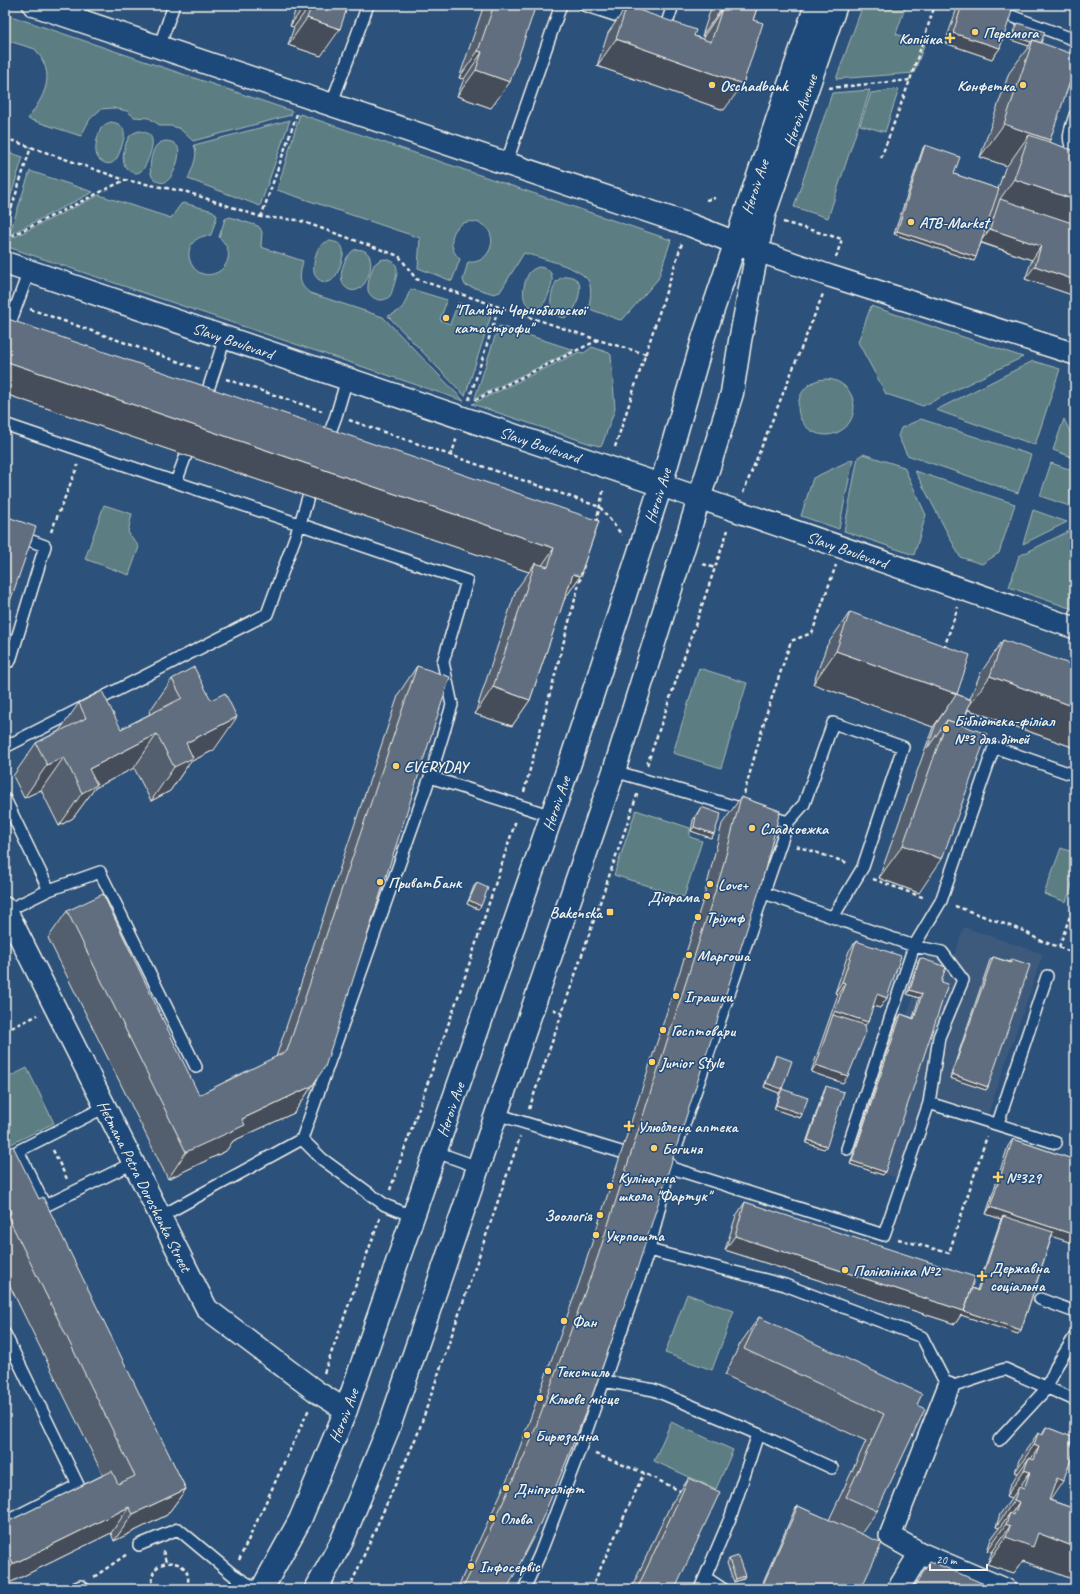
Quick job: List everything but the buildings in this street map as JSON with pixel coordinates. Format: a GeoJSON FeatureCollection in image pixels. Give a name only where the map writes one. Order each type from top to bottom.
{"type":"FeatureCollection","features":[{"type":"Feature","properties":{"kind":"main road"},"geometry":{"type":"LineString","coordinates":[[36,5],[690,225],[758,251]]}},
{"type":"Feature","properties":{"kind":"main road","name":"Heroiv Ave"},"geometry":{"type":"LineString","coordinates":[[262,1589],[300,1520],[346,1410],[412,1216],[436,1152],[552,816],[661,485],[704,336],[816,5]]}},
{"type":"Feature","properties":{"kind":"main road","name":"Heroiv Avenue"},"geometry":{"type":"LineString","coordinates":[[806,91],[836,5]]}},
{"type":"Feature","properties":{"kind":"main road","name":"Heroiv Ave"},"geometry":{"type":"LineString","coordinates":[[316,1589],[341,1543],[389,1427],[614,771],[732,393],[740,341],[764,215],[806,91]]}},
{"type":"Feature","properties":{"kind":"main road","name":"Slavy Boulevard"},"geometry":{"type":"LineString","coordinates":[[5,263],[699,498]]}},
{"type":"Feature","properties":{"kind":"street"},"geometry":{"type":"LineString","coordinates":[[758,251],[830,276],[1075,354]]}},
{"type":"Feature","properties":{"kind":"street","name":"Slavy Boulevard"},"geometry":{"type":"LineString","coordinates":[[699,498],[1075,628]]}},
{"type":"Feature","properties":{"kind":"street","name":"Hetmana Petra Doroshenka Street"},"geometry":{"type":"LineString","coordinates":[[6,909],[207,1310],[317,1392],[346,1410]]}},
{"type":"Feature","properties":{"kind":"street"},"geometry":{"type":"LineString","coordinates":[[948,1388],[890,1536],[920,1553],[1005,1589]]}},
{"type":"Feature","properties":{"kind":"street"},"geometry":{"type":"LineString","coordinates":[[898,1589],[920,1553]]}},
{"type":"Feature","properties":{"kind":"lane"},"geometry":{"type":"LineString","coordinates":[[159,47],[174,5]]}},
{"type":"Feature","properties":{"kind":"lane"},"geometry":{"type":"LineString","coordinates":[[331,105],[368,5]]}},
{"type":"Feature","properties":{"kind":"lane"},"geometry":{"type":"LineString","coordinates":[[506,164],[561,5]]}},
{"type":"Feature","properties":{"kind":"lane"},"geometry":{"type":"LineString","coordinates":[[584,5],[664,32],[673,5]]}},
{"type":"Feature","properties":{"kind":"lane"},"geometry":{"type":"LineString","coordinates":[[982,5],[1075,40]]}},
{"type":"Feature","properties":{"kind":"lane"},"geometry":{"type":"LineString","coordinates":[[1075,115],[1069,139],[1075,150]]}},
{"type":"Feature","properties":{"kind":"lane"},"geometry":{"type":"LineString","coordinates":[[5,337],[29,272]]}},
{"type":"Feature","properties":{"kind":"lane"},"geometry":{"type":"LineString","coordinates":[[201,410],[224,338]]}},
{"type":"Feature","properties":{"kind":"lane"},"geometry":{"type":"LineString","coordinates":[[323,452],[347,379]]}},
{"type":"Feature","properties":{"kind":"lane"},"geometry":{"type":"LineString","coordinates":[[6,426],[467,581],[443,662],[452,705],[430,777],[302,1139],[167,1213],[161,1218]]}},
{"type":"Feature","properties":{"kind":"lane"},"geometry":{"type":"LineString","coordinates":[[176,482],[186,455]]}},
{"type":"Feature","properties":{"kind":"lane"},"geometry":{"type":"LineString","coordinates":[[5,747],[267,614],[300,524],[308,497]]}},
{"type":"Feature","properties":{"kind":"lane"},"geometry":{"type":"LineString","coordinates":[[5,530],[45,546],[10,661]]}},
{"type":"Feature","properties":{"kind":"lane"},"geometry":{"type":"LineString","coordinates":[[524,1589],[540,1554],[580,1449],[649,1250],[665,1166],[764,893],[788,822],[804,804],[833,723],[903,747],[863,867],[833,917]]}},
{"type":"Feature","properties":{"kind":"lane"},"geometry":{"type":"LineString","coordinates":[[847,1149],[914,946],[941,901],[994,747],[1074,775]]}},
{"type":"Feature","properties":{"kind":"lane"},"geometry":{"type":"LineString","coordinates":[[614,771],[788,822]]}},
{"type":"Feature","properties":{"kind":"lane"},"geometry":{"type":"LineString","coordinates":[[430,777],[552,816]]}},
{"type":"Feature","properties":{"kind":"lane"},"geometry":{"type":"LineString","coordinates":[[5,800],[49,890]]}},
{"type":"Feature","properties":{"kind":"lane"},"geometry":{"type":"LineString","coordinates":[[6,909],[49,890],[100,872],[196,1068]]}},
{"type":"Feature","properties":{"kind":"lane"},"geometry":{"type":"LineString","coordinates":[[665,1166],[884,1235],[930,1103],[940,1037],[963,980],[942,952],[914,946],[764,893]]}},
{"type":"Feature","properties":{"kind":"lane"},"geometry":{"type":"LineString","coordinates":[[995,1122],[1046,976]]}},
{"type":"Feature","properties":{"kind":"lane"},"geometry":{"type":"LineString","coordinates":[[930,1103],[995,1122],[1056,1143]]}},
{"type":"Feature","properties":{"kind":"lane"},"geometry":{"type":"LineString","coordinates":[[5,1157],[105,1107]]}},
{"type":"Feature","properties":{"kind":"lane"},"geometry":{"type":"LineString","coordinates":[[496,1114],[621,1152]]}},
{"type":"Feature","properties":{"kind":"lane"},"geometry":{"type":"LineString","coordinates":[[302,1139],[322,1159],[385,1205],[412,1216]]}},
{"type":"Feature","properties":{"kind":"lane"},"geometry":{"type":"LineString","coordinates":[[18,1151],[45,1206],[133,1163]]}},
{"type":"Feature","properties":{"kind":"lane"},"geometry":{"type":"LineString","coordinates":[[436,1152],[478,1167]]}},
{"type":"Feature","properties":{"kind":"lane"},"geometry":{"type":"LineString","coordinates":[[649,1250],[785,1285],[922,1337],[948,1388],[1004,1369],[1075,1400]]}},
{"type":"Feature","properties":{"kind":"lane"},"geometry":{"type":"LineString","coordinates":[[1040,1299],[1075,1312]]}},
{"type":"Feature","properties":{"kind":"lane"},"geometry":{"type":"LineString","coordinates":[[5,1334],[78,1485],[5,1522]]}},
{"type":"Feature","properties":{"kind":"lane"},"geometry":{"type":"LineString","coordinates":[[998,1440],[1047,1388],[1056,1367],[1075,1336]]}},
{"type":"Feature","properties":{"kind":"lane"},"geometry":{"type":"LineString","coordinates":[[604,1381],[654,1390],[758,1434],[832,1468]]}},
{"type":"Feature","properties":{"kind":"lane"},"geometry":{"type":"LineString","coordinates":[[700,1589],[731,1516],[758,1434]]}},
{"type":"Feature","properties":{"kind":"lane"},"geometry":{"type":"LineString","coordinates":[[139,1545],[178,1529],[232,1574],[256,1589]]}},
{"type":"Feature","properties":{"kind":"lane"},"geometry":{"type":"LineString","coordinates":[[705,1576],[723,1589]]}},
{"type":"Feature","properties":{"kind":"path"},"geometry":{"type":"LineString","coordinates":[[881,158],[910,80],[935,5]]}},
{"type":"Feature","properties":{"kind":"path"},"geometry":{"type":"LineString","coordinates":[[806,91],[910,80]]}},
{"type":"Feature","properties":{"kind":"path"},"geometry":{"type":"LineString","coordinates":[[261,217],[299,108],[306,97]]}},
{"type":"Feature","properties":{"kind":"path"},"geometry":{"type":"LineString","coordinates":[[5,138],[125,180],[187,192],[261,217],[298,220],[398,256],[416,279],[598,340],[646,354]]}},
{"type":"Feature","properties":{"kind":"path"},"geometry":{"type":"LineString","coordinates":[[5,228],[31,147]]}},
{"type":"Feature","properties":{"kind":"path"},"geometry":{"type":"LineString","coordinates":[[5,239],[125,180]]}},
{"type":"Feature","properties":{"kind":"path"},"geometry":{"type":"LineString","coordinates":[[706,200],[715,198]]}},
{"type":"Feature","properties":{"kind":"path"},"geometry":{"type":"LineString","coordinates":[[349,1589],[418,1433],[715,568],[736,511],[830,276],[842,239],[780,221]]}},
{"type":"Feature","properties":{"kind":"path"},"geometry":{"type":"LineString","coordinates":[[615,447],[682,243]]}},
{"type":"Feature","properties":{"kind":"path"},"geometry":{"type":"LineString","coordinates":[[16,304],[213,375],[600,507],[622,536]]}},
{"type":"Feature","properties":{"kind":"path"},"geometry":{"type":"LineString","coordinates":[[499,307],[467,404],[598,340]]}},
{"type":"Feature","properties":{"kind":"path"},"geometry":{"type":"LineString","coordinates":[[451,456],[463,419]]}},
{"type":"Feature","properties":{"kind":"path"},"geometry":{"type":"LineString","coordinates":[[45,546],[84,451]]}},
{"type":"Feature","properties":{"kind":"path"},"geometry":{"type":"LineString","coordinates":[[594,526],[605,484]]}},
{"type":"Feature","properties":{"kind":"path"},"geometry":{"type":"LineString","coordinates":[[740,808],[767,712],[791,641],[812,633],[842,548]]}},
{"type":"Feature","properties":{"kind":"path"},"geometry":{"type":"LineString","coordinates":[[232,1574],[317,1392],[385,1205],[466,974],[520,806],[584,564]]}},
{"type":"Feature","properties":{"kind":"path"},"geometry":{"type":"LineString","coordinates":[[703,564],[715,568]]}},
{"type":"Feature","properties":{"kind":"path"},"geometry":{"type":"LineString","coordinates":[[941,654],[964,590]]}},
{"type":"Feature","properties":{"kind":"path"},"geometry":{"type":"LineString","coordinates":[[781,842],[863,867],[870,870],[868,877],[1024,931],[1039,940],[1075,954]]}},
{"type":"Feature","properties":{"kind":"path"},"geometry":{"type":"LineString","coordinates":[[1059,947],[1075,902]]}},
{"type":"Feature","properties":{"kind":"path"},"geometry":{"type":"LineString","coordinates":[[5,1031],[54,1007]]}},
{"type":"Feature","properties":{"kind":"path"},"geometry":{"type":"LineString","coordinates":[[884,1235],[949,1253],[995,1122]]}},
{"type":"Feature","properties":{"kind":"path"},"geometry":{"type":"LineString","coordinates":[[46,1137],[74,1192]]}},
{"type":"Feature","properties":{"kind":"path"},"geometry":{"type":"LineString","coordinates":[[580,1449],[644,1474],[684,1493]]}},
{"type":"Feature","properties":{"kind":"path"},"geometry":{"type":"LineString","coordinates":[[591,1589],[644,1474]]}},
{"type":"Feature","properties":{"kind":"path"},"geometry":{"type":"LineString","coordinates":[[80,1588],[139,1545]]}},
{"type":"Feature","properties":{"kind":"path"},"geometry":{"type":"LineString","coordinates":[[154,1589],[152,1579],[157,1568],[161,1564],[172,1562],[183,1567],[186,1571],[188,1584],[186,1589]]}},
{"type":"Feature","properties":{"kind":"shaded area"},"geometry":{"type":"Polygon","coordinates":[[[964,927],[1043,954],[988,1114],[928,1094],[899,1179],[856,1164],[929,951],[953,959],[964,927]]]}},
{"type":"Feature","properties":{"kind":"green space"},"geometry":{"type":"Polygon","coordinates":[[[863,5],[906,5],[896,34],[925,43],[914,73],[836,79],[863,5]]]}},
{"type":"Feature","properties":{"kind":"green space"},"geometry":{"type":"Polygon","coordinates":[[[5,14],[292,111],[291,115],[193,141],[179,128],[161,126],[149,118],[134,117],[127,111],[113,108],[101,109],[90,119],[81,136],[28,119],[39,101],[46,85],[46,68],[35,49],[5,40],[5,14]]]}},
{"type":"Feature","properties":{"kind":"green space"},"geometry":{"type":"Polygon","coordinates":[[[899,89],[885,132],[860,125],[871,93],[899,89]]]}},
{"type":"Feature","properties":{"kind":"green space"},"geometry":{"type":"Polygon","coordinates":[[[870,90],[828,218],[794,207],[832,93],[870,90]]]}},
{"type":"Feature","properties":{"kind":"green space"},"geometry":{"type":"Polygon","coordinates":[[[300,114],[671,240],[658,279],[624,318],[620,320],[592,310],[589,307],[591,291],[590,285],[585,277],[578,272],[560,264],[524,253],[500,292],[494,294],[465,285],[463,280],[468,262],[476,262],[483,258],[491,247],[492,240],[486,227],[479,223],[471,222],[464,223],[458,227],[452,238],[452,246],[460,259],[452,281],[418,268],[420,238],[277,190],[300,114]]]}},
{"type":"Feature","properties":{"kind":"green space"},"geometry":{"type":"Polygon","coordinates":[[[290,120],[260,206],[188,179],[196,153],[194,145],[290,120]]]}},
{"type":"Feature","properties":{"kind":"green space"},"geometry":{"type":"Polygon","coordinates":[[[111,122],[122,127],[124,130],[124,137],[117,157],[112,163],[109,164],[100,160],[98,157],[96,153],[96,143],[103,126],[111,122]]]}},
{"type":"Feature","properties":{"kind":"green space"},"geometry":{"type":"Polygon","coordinates":[[[139,131],[148,133],[152,138],[152,145],[145,166],[140,172],[136,173],[127,169],[123,158],[129,137],[133,133],[139,131]]]}},
{"type":"Feature","properties":{"kind":"green space"},"geometry":{"type":"Polygon","coordinates":[[[166,141],[174,143],[177,146],[179,155],[172,175],[163,183],[154,179],[150,167],[155,148],[160,143],[166,141]]]}},
{"type":"Feature","properties":{"kind":"green space"},"geometry":{"type":"Polygon","coordinates":[[[5,151],[23,157],[5,214],[5,151]]]}},
{"type":"Feature","properties":{"kind":"green space"},"geometry":{"type":"Polygon","coordinates":[[[30,171],[93,192],[9,235],[30,171]]]}},
{"type":"Feature","properties":{"kind":"green space"},"geometry":{"type":"Polygon","coordinates":[[[99,195],[171,218],[181,204],[184,203],[213,211],[217,216],[211,235],[199,238],[192,243],[189,251],[193,266],[199,272],[207,275],[220,271],[225,266],[228,259],[226,247],[219,237],[225,219],[230,217],[258,226],[262,232],[261,247],[303,261],[300,279],[306,290],[310,293],[383,317],[464,401],[8,247],[6,241],[99,195]]]}},
{"type":"Feature","properties":{"kind":"green space"},"geometry":{"type":"Polygon","coordinates":[[[330,241],[339,244],[343,248],[343,255],[340,267],[334,278],[331,281],[323,282],[318,279],[314,272],[314,263],[319,247],[330,241]]]}},
{"type":"Feature","properties":{"kind":"green space"},"geometry":{"type":"Polygon","coordinates":[[[354,250],[363,250],[369,255],[371,262],[367,279],[362,286],[357,290],[350,290],[345,287],[341,277],[346,258],[354,250]]]}},
{"type":"Feature","properties":{"kind":"green space"},"geometry":{"type":"Polygon","coordinates":[[[384,259],[393,262],[396,265],[397,272],[390,296],[384,300],[380,300],[371,296],[368,290],[368,284],[374,265],[378,261],[384,259]]]}},
{"type":"Feature","properties":{"kind":"green space"},"geometry":{"type":"Polygon","coordinates":[[[539,267],[548,270],[551,273],[552,280],[546,300],[542,306],[536,308],[528,305],[523,294],[529,273],[533,269],[539,267]]]}},
{"type":"Feature","properties":{"kind":"green space"},"geometry":{"type":"Polygon","coordinates":[[[567,276],[578,281],[580,291],[573,311],[568,317],[564,318],[555,314],[551,308],[551,299],[556,282],[567,276]]]}},
{"type":"Feature","properties":{"kind":"green space"},"geometry":{"type":"Polygon","coordinates":[[[411,289],[447,300],[440,320],[450,324],[458,303],[491,316],[465,396],[388,316],[402,308],[411,289]]]}},
{"type":"Feature","properties":{"kind":"green space"},"geometry":{"type":"Polygon","coordinates":[[[871,306],[1023,357],[923,406],[886,394],[858,342],[871,306]]]}},
{"type":"Feature","properties":{"kind":"green space"},"geometry":{"type":"Polygon","coordinates":[[[500,326],[574,350],[475,398],[498,327],[500,326]]]}},
{"type":"Feature","properties":{"kind":"green space"},"geometry":{"type":"Polygon","coordinates":[[[592,347],[611,355],[615,409],[602,445],[599,446],[588,443],[472,404],[579,352],[584,353],[592,347]]]}},
{"type":"Feature","properties":{"kind":"green space"},"geometry":{"type":"Polygon","coordinates":[[[1033,361],[1060,369],[1035,445],[936,410],[1033,361]]]}},
{"type":"Feature","properties":{"kind":"green space"},"geometry":{"type":"Polygon","coordinates":[[[826,379],[837,381],[846,387],[852,396],[854,407],[852,418],[846,427],[837,433],[826,435],[815,433],[806,427],[800,418],[798,407],[800,396],[806,387],[815,381],[826,379]]]}},
{"type":"Feature","properties":{"kind":"green space"},"geometry":{"type":"Polygon","coordinates":[[[921,419],[1031,455],[1018,493],[907,455],[898,436],[901,428],[921,419]]]}},
{"type":"Feature","properties":{"kind":"green space"},"geometry":{"type":"Polygon","coordinates":[[[1064,419],[1075,443],[1075,458],[1053,450],[1064,419]]]}},
{"type":"Feature","properties":{"kind":"green space"},"geometry":{"type":"Polygon","coordinates":[[[863,454],[904,467],[926,515],[914,555],[844,531],[858,457],[863,454]]]}},
{"type":"Feature","properties":{"kind":"green space"},"geometry":{"type":"Polygon","coordinates":[[[853,459],[839,529],[801,516],[813,478],[853,459]]]}},
{"type":"Feature","properties":{"kind":"green space"},"geometry":{"type":"Polygon","coordinates":[[[1051,463],[1075,471],[1075,508],[1040,496],[1051,463]]]}},
{"type":"Feature","properties":{"kind":"green space"},"geometry":{"type":"Polygon","coordinates":[[[915,471],[1015,504],[999,553],[982,564],[960,557],[915,471]]]}},
{"type":"Feature","properties":{"kind":"green space"},"geometry":{"type":"Polygon","coordinates":[[[104,505],[132,514],[128,532],[139,547],[129,575],[85,559],[104,505]]]}},
{"type":"Feature","properties":{"kind":"green space"},"geometry":{"type":"Polygon","coordinates":[[[1033,510],[1067,522],[1023,544],[1033,510]]]}},
{"type":"Feature","properties":{"kind":"green space"},"geometry":{"type":"Polygon","coordinates":[[[1075,528],[1075,610],[1009,587],[1019,556],[1075,528]]]}},
{"type":"Feature","properties":{"kind":"green space"},"geometry":{"type":"Polygon","coordinates":[[[699,668],[747,683],[721,768],[673,753],[699,668]]]}},
{"type":"Feature","properties":{"kind":"green space"},"geometry":{"type":"Polygon","coordinates":[[[636,810],[690,828],[690,837],[702,841],[684,897],[614,875],[636,810]]]}},
{"type":"Feature","properties":{"kind":"green space"},"geometry":{"type":"Polygon","coordinates":[[[1061,848],[1075,853],[1075,877],[1066,902],[1044,894],[1061,848]]]}},
{"type":"Feature","properties":{"kind":"green space"},"geometry":{"type":"Polygon","coordinates":[[[27,1068],[54,1123],[5,1147],[5,1079],[27,1068]]]}},
{"type":"Feature","properties":{"kind":"green space"},"geometry":{"type":"Polygon","coordinates":[[[687,1294],[734,1311],[712,1370],[665,1353],[687,1294]]]}},
{"type":"Feature","properties":{"kind":"green space"},"geometry":{"type":"Polygon","coordinates":[[[671,1422],[733,1450],[716,1489],[654,1461],[671,1422]]]}},
{"type":"Feature","properties":{"kind":"place","name":"Перемога"},"geometry":{"type":"Point","coordinates":[975,32]}},
{"type":"Feature","properties":{"kind":"place","name":"Копійка"},"geometry":{"type":"Point","coordinates":[950,38]}},
{"type":"Feature","properties":{"kind":"place","name":"Oschadbank"},"geometry":{"type":"Point","coordinates":[712,85]}},
{"type":"Feature","properties":{"kind":"place","name":"Конфетка"},"geometry":{"type":"Point","coordinates":[1023,85]}},
{"type":"Feature","properties":{"kind":"place","name":"ATB-Market"},"geometry":{"type":"Point","coordinates":[911,222]}},
{"type":"Feature","properties":{"kind":"place","name":"\"Пам'яті Чорнобильскої катастрофи\""},"geometry":{"type":"Point","coordinates":[446,318]}},
{"type":"Feature","properties":{"kind":"place","name":"Бібліотека-філіал №3 для дітей"},"geometry":{"type":"Point","coordinates":[946,729]}},
{"type":"Feature","properties":{"kind":"place","name":"EVERYDAY"},"geometry":{"type":"Point","coordinates":[396,766]}},
{"type":"Feature","properties":{"kind":"place","name":"Сладкоежка"},"geometry":{"type":"Point","coordinates":[752,828]}},
{"type":"Feature","properties":{"kind":"place","name":"ПриватБанк"},"geometry":{"type":"Point","coordinates":[380,882]}},
{"type":"Feature","properties":{"kind":"place","name":"Love+"},"geometry":{"type":"Point","coordinates":[710,884]}},
{"type":"Feature","properties":{"kind":"place","name":"Діорама"},"geometry":{"type":"Point","coordinates":[707,896]}},
{"type":"Feature","properties":{"kind":"place","name":"Bakenska"},"geometry":{"type":"Point","coordinates":[610,912]}},
{"type":"Feature","properties":{"kind":"place","name":"Тріумф"},"geometry":{"type":"Point","coordinates":[698,917]}},
{"type":"Feature","properties":{"kind":"place","name":"Маргоша"},"geometry":{"type":"Point","coordinates":[689,955]}},
{"type":"Feature","properties":{"kind":"place","name":"Іграшки"},"geometry":{"type":"Point","coordinates":[676,996]}},
{"type":"Feature","properties":{"kind":"place","name":"Госптовари"},"geometry":{"type":"Point","coordinates":[663,1030]}},
{"type":"Feature","properties":{"kind":"place","name":"Junior Style"},"geometry":{"type":"Point","coordinates":[652,1062]}},
{"type":"Feature","properties":{"kind":"place","name":"Улюблена аптека"},"geometry":{"type":"Point","coordinates":[629,1126]}},
{"type":"Feature","properties":{"kind":"place","name":"Богиня"},"geometry":{"type":"Point","coordinates":[654,1148]}},
{"type":"Feature","properties":{"kind":"place","name":"№329"},"geometry":{"type":"Point","coordinates":[998,1177]}},
{"type":"Feature","properties":{"kind":"place","name":"Кулінарна школа \"Фартук\""},"geometry":{"type":"Point","coordinates":[610,1186]}},
{"type":"Feature","properties":{"kind":"place","name":"Зоологія"},"geometry":{"type":"Point","coordinates":[600,1215]}},
{"type":"Feature","properties":{"kind":"place","name":"Укрпошта"},"geometry":{"type":"Point","coordinates":[596,1235]}},
{"type":"Feature","properties":{"kind":"place","name":"Поліклініка №2"},"geometry":{"type":"Point","coordinates":[845,1270]}},
{"type":"Feature","properties":{"kind":"place","name":"Державна соціальна"},"geometry":{"type":"Point","coordinates":[982,1276]}},
{"type":"Feature","properties":{"kind":"place","name":"Фан"},"geometry":{"type":"Point","coordinates":[564,1321]}},
{"type":"Feature","properties":{"kind":"place","name":"Текстиль"},"geometry":{"type":"Point","coordinates":[548,1371]}},
{"type":"Feature","properties":{"kind":"place","name":"Кльове місце"},"geometry":{"type":"Point","coordinates":[540,1398]}},
{"type":"Feature","properties":{"kind":"place","name":"Бирюзанна"},"geometry":{"type":"Point","coordinates":[527,1435]}},
{"type":"Feature","properties":{"kind":"place","name":"Дніпроліфт"},"geometry":{"type":"Point","coordinates":[506,1488]}},
{"type":"Feature","properties":{"kind":"place","name":"Ольва"},"geometry":{"type":"Point","coordinates":[492,1518]}},
{"type":"Feature","properties":{"kind":"place","name":"Інфосервіс"},"geometry":{"type":"Point","coordinates":[471,1566]}}]}
